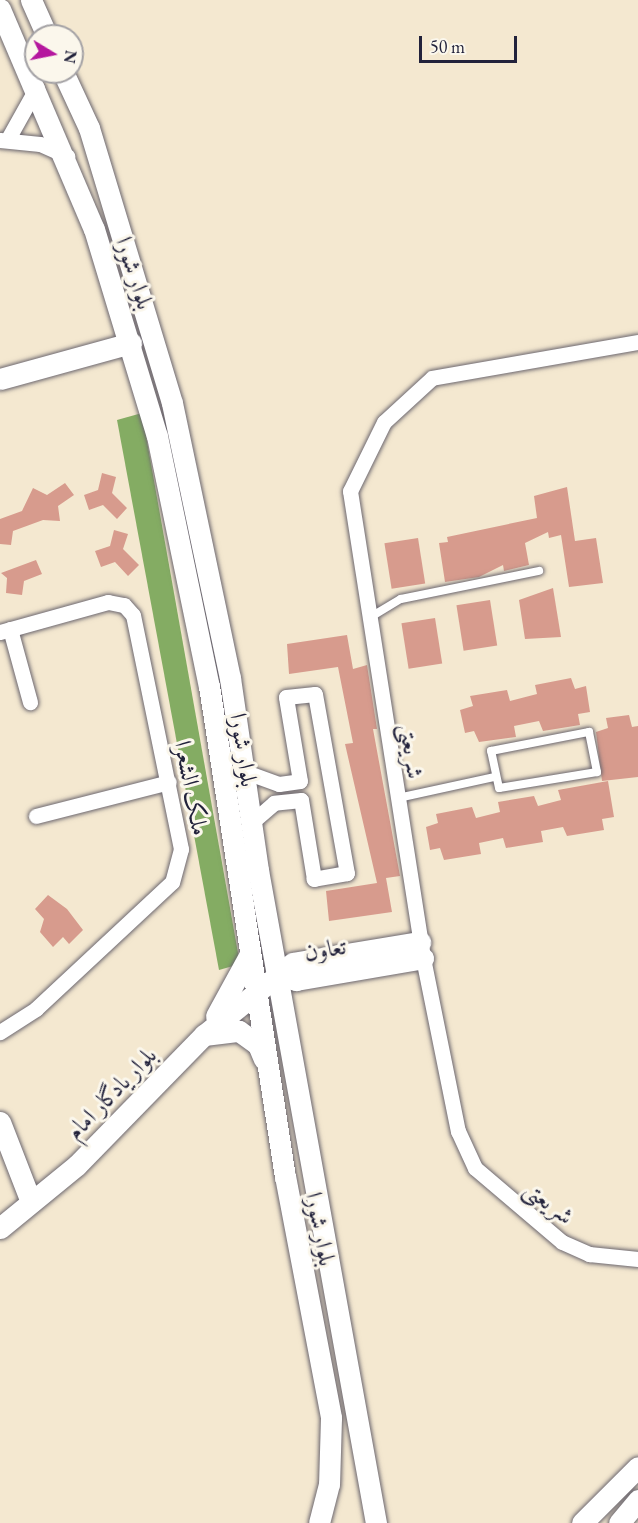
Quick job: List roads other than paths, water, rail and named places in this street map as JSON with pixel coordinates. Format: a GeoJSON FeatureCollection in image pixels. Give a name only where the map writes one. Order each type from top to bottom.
{"type":"FeatureCollection","features":[{"type":"Feature","properties":{"kind":"main road"},"geometry":{"type":"LineString","coordinates":[[31,0],[42,24]]}},
{"type":"Feature","properties":{"kind":"main road","name":"بلوار شورا"},"geometry":{"type":"LineString","coordinates":[[0,9],[67,156],[131,343],[209,686],[268,1069],[331,1418],[329,1484],[319,1523]]}},
{"type":"Feature","properties":{"kind":"main road","name":"بلوار شورا"},"geometry":{"type":"LineString","coordinates":[[68,84],[88,128],[172,403],[230,678],[251,823],[277,975],[376,1523]]}},
{"type":"Feature","properties":{"kind":"main road"},"geometry":{"type":"LineString","coordinates":[[0,379],[131,343]]}},
{"type":"Feature","properties":{"kind":"main road","name":"تعاون"},"geometry":{"type":"LineString","coordinates":[[277,975],[296,980],[422,950]]}},
{"type":"Feature","properties":{"kind":"main road"},"geometry":{"type":"LineString","coordinates":[[250,954],[204,1035],[247,1035],[268,1069]]}},
{"type":"Feature","properties":{"kind":"main road","name":"بلوار یادگار امام"},"geometry":{"type":"LineString","coordinates":[[0,1228],[77,1165],[204,1035],[277,975]]}},
{"type":"Feature","properties":{"kind":"main road"},"geometry":{"type":"LineString","coordinates":[[0,1122],[31,1202]]}},
{"type":"Feature","properties":{"kind":"main road"},"geometry":{"type":"LineString","coordinates":[[582,1523],[638,1467]]}},
{"type":"Feature","properties":{"kind":"main road"},"geometry":{"type":"LineString","coordinates":[[619,1523],[638,1500]]}},
{"type":"Feature","properties":{"kind":"street"},"geometry":{"type":"LineString","coordinates":[[37,87],[4,138],[67,156]]}},
{"type":"Feature","properties":{"kind":"street","name":"شریعتی"},"geometry":{"type":"LineString","coordinates":[[638,342],[432,378],[384,422],[350,491],[396,798],[422,950],[458,1131],[475,1168],[562,1242],[589,1254],[638,1259]]}},
{"type":"Feature","properties":{"kind":"street","name":"ملک الشعرا"},"geometry":{"type":"LineString","coordinates":[[0,1032],[36,1009],[172,882],[181,849],[133,615],[124,605],[94,605],[5,630]]}},
{"type":"Feature","properties":{"kind":"street"},"geometry":{"type":"LineString","coordinates":[[5,630],[30,702]]}},
{"type":"Feature","properties":{"kind":"street"},"geometry":{"type":"LineString","coordinates":[[315,694],[347,873],[314,879],[301,800],[286,697],[315,694]]}},
{"type":"Feature","properties":{"kind":"street"},"geometry":{"type":"LineString","coordinates":[[243,771],[279,784],[300,781]]}},
{"type":"Feature","properties":{"kind":"street"},"geometry":{"type":"LineString","coordinates":[[36,816],[169,782]]}},
{"type":"Feature","properties":{"kind":"street"},"geometry":{"type":"LineString","coordinates":[[251,823],[274,803],[301,800]]}},
{"type":"Feature","properties":{"kind":"lane"},"geometry":{"type":"LineString","coordinates":[[369,618],[401,599],[539,571]]}},
{"type":"Feature","properties":{"kind":"lane"},"geometry":{"type":"LineString","coordinates":[[589,732],[597,772],[499,788],[494,777],[491,751],[589,732]]}},
{"type":"Feature","properties":{"kind":"lane"},"geometry":{"type":"LineString","coordinates":[[396,798],[494,777]]}}]}
